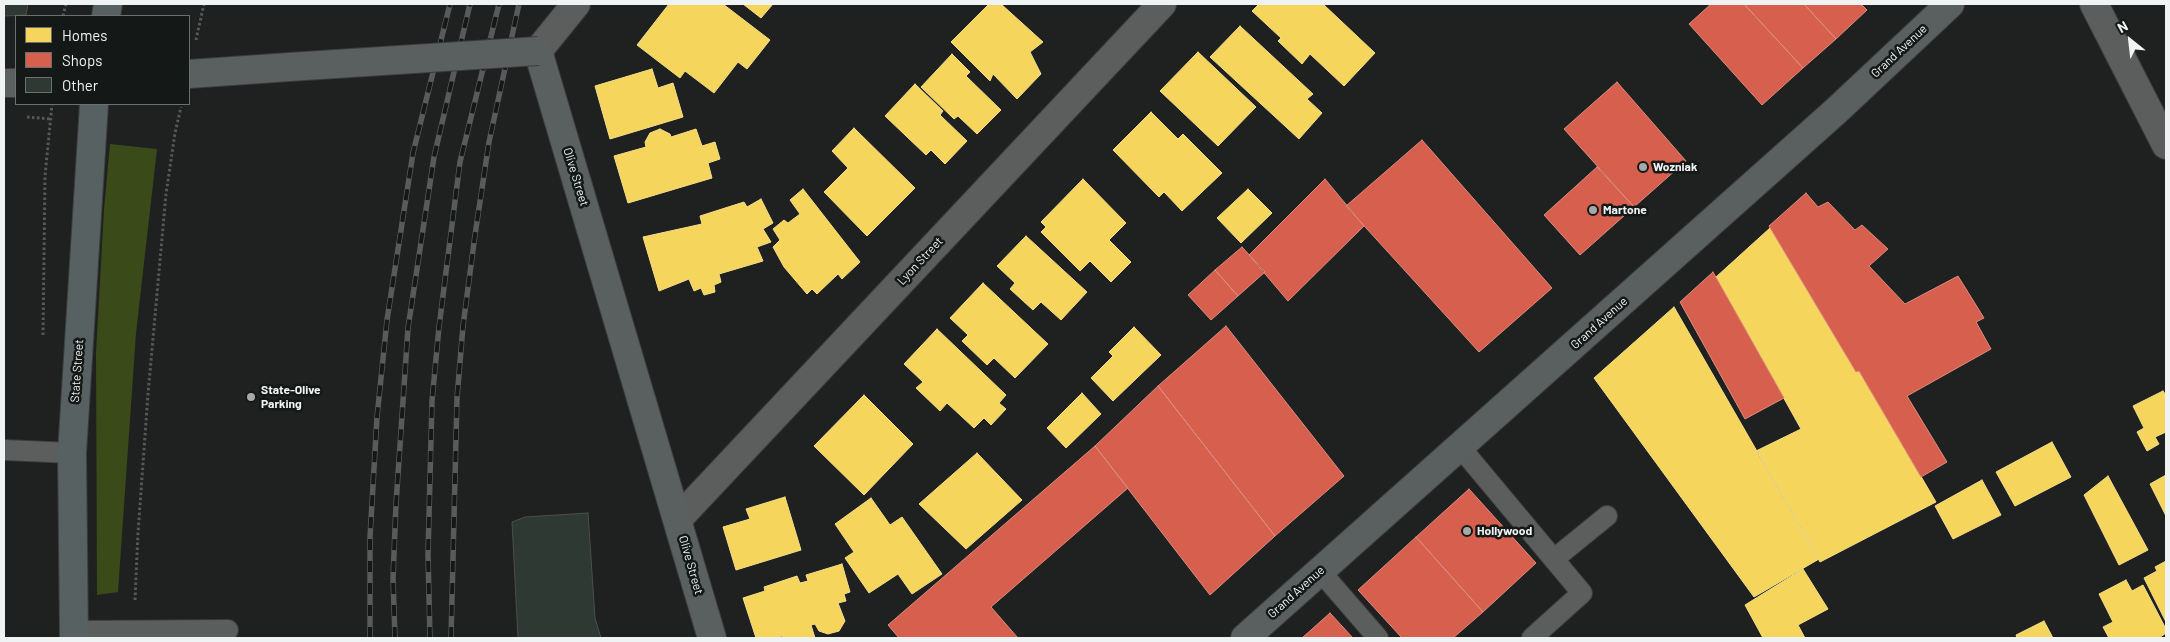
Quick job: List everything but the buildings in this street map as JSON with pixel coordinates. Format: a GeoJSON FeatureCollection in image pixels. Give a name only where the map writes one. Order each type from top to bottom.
{"type":"FeatureCollection","features":[{"type":"Feature","properties":{"kind":"main road","name":"State Street"},"geometry":{"type":"LineString","coordinates":[[74,634],[72,452],[94,105]]}},
{"type":"Feature","properties":{"kind":"street"},"geometry":{"type":"LineString","coordinates":[[190,74],[538,51],[576,4]]}},
{"type":"Feature","properties":{"kind":"street","name":"Lyon Street"},"geometry":{"type":"LineString","coordinates":[[678,519],[1162,4]]}},
{"type":"Feature","properties":{"kind":"street","name":"Grand Avenue"},"geometry":{"type":"LineString","coordinates":[[1245,638],[1836,112],[1950,4]]}},
{"type":"Feature","properties":{"kind":"street"},"geometry":{"type":"LineString","coordinates":[[2094,4],[2166,145]]}},
{"type":"Feature","properties":{"kind":"street","name":"Olive Street"},"geometry":{"type":"LineString","coordinates":[[538,51],[712,638]]}},
{"type":"Feature","properties":{"kind":"lane"},"geometry":{"type":"LineString","coordinates":[[1460,447],[1582,593],[1532,638]]}},
{"type":"Feature","properties":{"kind":"lane"},"geometry":{"type":"LineString","coordinates":[[4,450],[72,452]]}},
{"type":"Feature","properties":{"kind":"lane"},"geometry":{"type":"LineString","coordinates":[[1554,559],[1607,516]]}},
{"type":"Feature","properties":{"kind":"lane"},"geometry":{"type":"LineString","coordinates":[[1320,571],[1378,638]]}},
{"type":"Feature","properties":{"kind":"lane"},"geometry":{"type":"LineString","coordinates":[[74,634],[134,629],[228,630]]}},
{"type":"Feature","properties":{"kind":"path"},"geometry":{"type":"LineString","coordinates":[[134,629],[138,533],[148,394],[166,194],[175,133],[182,105]]}},
{"type":"Feature","properties":{"kind":"green space"},"geometry":{"type":"Polygon","coordinates":[[[110,144],[157,149],[136,333],[118,592],[97,595],[96,353],[104,209],[110,144]]]}},
{"type":"Feature","properties":{"kind":"railway"},"geometry":{"type":"LineString","coordinates":[[370,638],[370,537],[377,417],[387,320],[413,153],[450,4]]}},
{"type":"Feature","properties":{"kind":"railway"},"geometry":{"type":"LineString","coordinates":[[395,638],[393,578],[396,504],[408,328],[434,157],[470,4]]}},
{"type":"Feature","properties":{"kind":"railway"},"geometry":{"type":"LineString","coordinates":[[430,638],[428,555],[432,401],[439,327],[460,162],[499,4]]}},
{"type":"Feature","properties":{"kind":"railway"},"geometry":{"type":"LineString","coordinates":[[451,638],[457,398],[463,326],[489,142],[519,4]]}},
{"type":"Feature","properties":{"kind":"place","name":"Wozniak"},"geometry":{"type":"Point","coordinates":[1643,167]}},
{"type":"Feature","properties":{"kind":"place","name":"Martone"},"geometry":{"type":"Point","coordinates":[1593,210]}},
{"type":"Feature","properties":{"kind":"place","name":"State-Olive Parking"},"geometry":{"type":"Point","coordinates":[251,397]}},
{"type":"Feature","properties":{"kind":"place","name":"Hollywood"},"geometry":{"type":"Point","coordinates":[1467,531]}}]}
